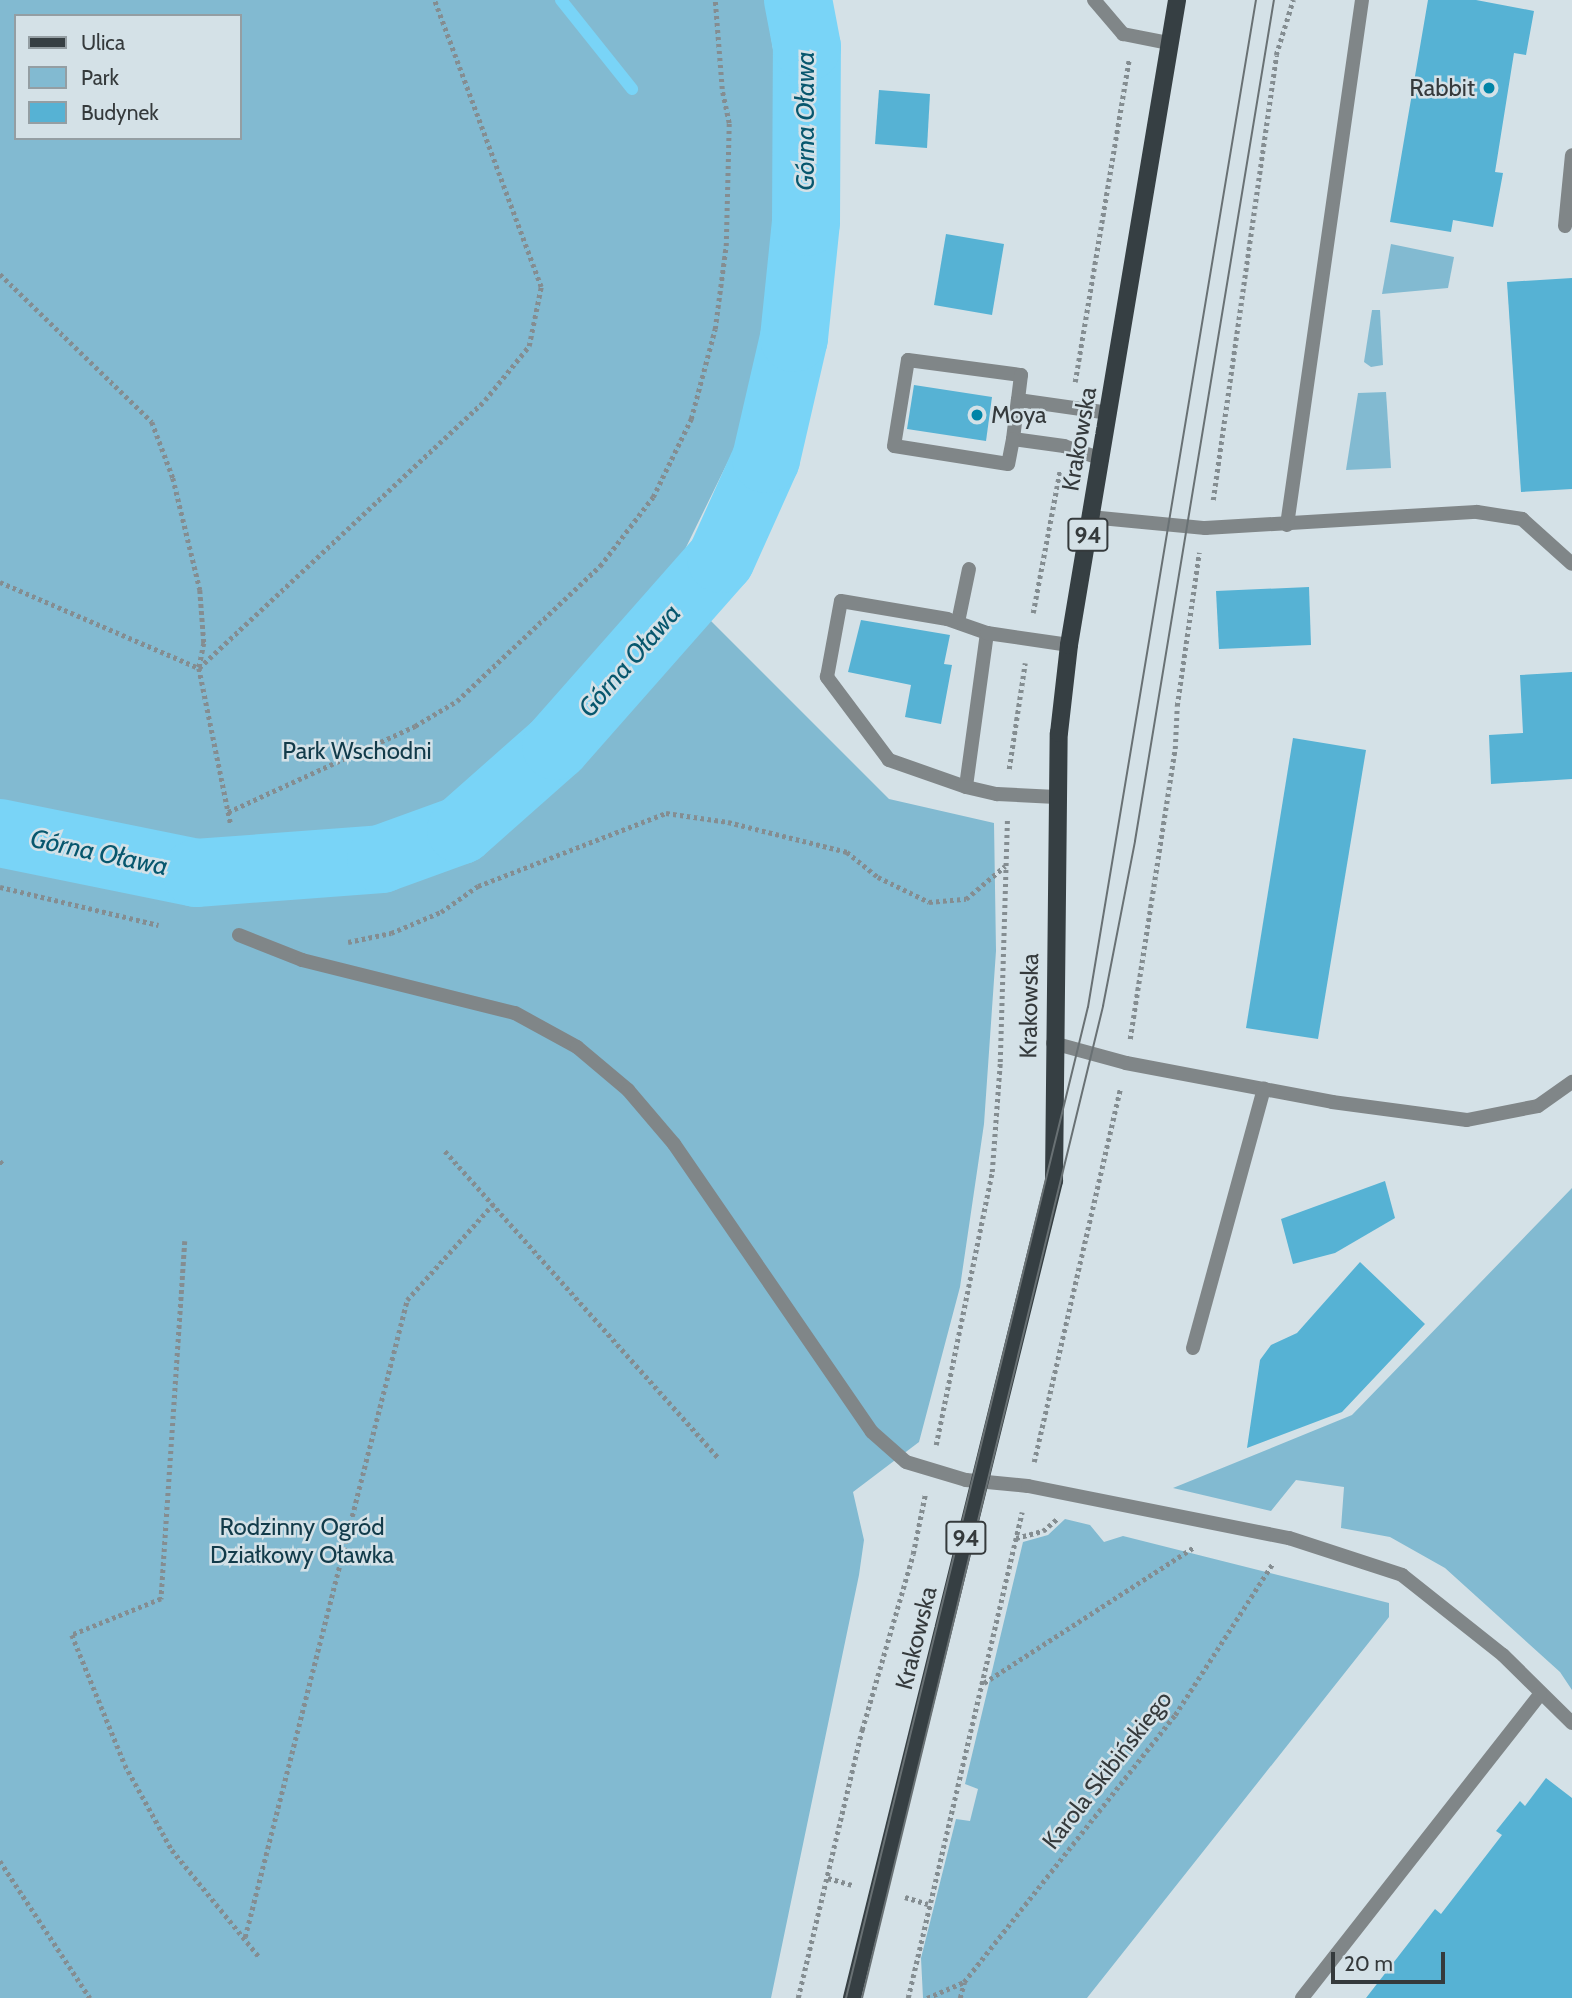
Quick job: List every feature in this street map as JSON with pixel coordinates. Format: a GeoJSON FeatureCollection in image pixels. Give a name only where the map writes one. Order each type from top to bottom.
{"type":"FeatureCollection","features":[{"type":"Feature","properties":{"kind":"main road","name":"Krakowska"},"geometry":{"type":"LineString","coordinates":[[852,1998],[1054,1181],[1056,797],[1069,645],[1177,0]]}},
{"type":"Feature","properties":{"kind":"lane"},"geometry":{"type":"LineString","coordinates":[[1094,0],[1123,34],[1169,43]]}},
{"type":"Feature","properties":{"kind":"lane"},"geometry":{"type":"LineString","coordinates":[[1287,525],[1362,0]]}},
{"type":"Feature","properties":{"kind":"lane"},"geometry":{"type":"LineString","coordinates":[[1564,226],[1572,155]]}},
{"type":"Feature","properties":{"kind":"lane"},"geometry":{"type":"LineString","coordinates":[[908,360],[1021,375],[1018,400],[1008,464],[894,446],[908,360]]}},
{"type":"Feature","properties":{"kind":"lane"},"geometry":{"type":"LineString","coordinates":[[1018,400],[1109,413]]}},
{"type":"Feature","properties":{"kind":"lane"},"geometry":{"type":"LineString","coordinates":[[1013,439],[1064,446],[1102,459]]}},
{"type":"Feature","properties":{"kind":"lane"},"geometry":{"type":"LineString","coordinates":[[1090,517],[1205,528],[1477,512],[1522,519],[1572,564]]}},
{"type":"Feature","properties":{"kind":"lane"},"geometry":{"type":"LineString","coordinates":[[958,622],[969,569]]}},
{"type":"Feature","properties":{"kind":"lane"},"geometry":{"type":"LineString","coordinates":[[1056,797],[997,794],[966,788],[889,760],[827,677],[841,601],[958,622],[987,633],[1069,645]]}},
{"type":"Feature","properties":{"kind":"lane"},"geometry":{"type":"LineString","coordinates":[[966,788],[987,633]]}},
{"type":"Feature","properties":{"kind":"lane"},"geometry":{"type":"LineString","coordinates":[[239,935],[302,960],[515,1013],[577,1047],[628,1090],[674,1144],[872,1432],[906,1462],[930,1472],[1070,1493],[1289,1538],[1402,1574],[1503,1654],[1540,1694],[1572,1723]]}},
{"type":"Feature","properties":{"kind":"lane"},"geometry":{"type":"LineString","coordinates":[[1053,1043],[1126,1063],[1264,1089],[1467,1119],[1538,1106],[1572,1082]]}},
{"type":"Feature","properties":{"kind":"lane"},"geometry":{"type":"LineString","coordinates":[[1193,1348],[1264,1089]]}},
{"type":"Feature","properties":{"kind":"lane"},"geometry":{"type":"LineString","coordinates":[[1302,1998],[1540,1694]]}},
{"type":"Feature","properties":{"kind":"path"},"geometry":{"type":"LineString","coordinates":[[199,668],[485,400],[529,346],[541,287],[434,0]]}},
{"type":"Feature","properties":{"kind":"path"},"geometry":{"type":"LineString","coordinates":[[228,812],[415,726],[457,701],[600,566],[653,497],[691,419],[715,329],[726,246],[729,123],[722,89],[715,0]]}},
{"type":"Feature","properties":{"kind":"path"},"geometry":{"type":"LineString","coordinates":[[0,274],[152,422],[173,478],[200,590],[204,643],[199,668],[231,825]]}},
{"type":"Feature","properties":{"kind":"path"},"geometry":{"type":"LineString","coordinates":[[0,582],[199,668]]}},
{"type":"Feature","properties":{"kind":"path"},"geometry":{"type":"LineString","coordinates":[[341,943],[391,933],[441,912],[478,886],[666,813],[728,822],[847,852],[878,877],[929,902],[966,899],[1005,866],[992,1172],[914,1554],[862,1730],[798,1998]]}},
{"type":"Feature","properties":{"kind":"path"},"geometry":{"type":"LineString","coordinates":[[0,887],[158,925]]}},
{"type":"Feature","properties":{"kind":"path"},"geometry":{"type":"LineString","coordinates":[[908,1998],[1126,1063]]}},
{"type":"Feature","properties":{"kind":"path"},"geometry":{"type":"LineString","coordinates":[[445,1151],[719,1459]]}},
{"type":"Feature","properties":{"kind":"path"},"geometry":{"type":"LineString","coordinates":[[244,1938],[407,1300],[493,1204]]}},
{"type":"Feature","properties":{"kind":"path"},"geometry":{"type":"LineString","coordinates":[[185,1241],[161,1599],[72,1635],[125,1765],[172,1850],[260,1958]]}},
{"type":"Feature","properties":{"kind":"path"},"geometry":{"type":"LineString","coordinates":[[1016,1538],[1049,1528],[1070,1493]]}},
{"type":"Feature","properties":{"kind":"path"},"geometry":{"type":"LineString","coordinates":[[983,1684],[1165,1562],[1232,1527]]}},
{"type":"Feature","properties":{"kind":"path","name":"Karola Skibińskiego"},"geometry":{"type":"LineString","coordinates":[[927,1998],[964,1982],[1175,1715],[1289,1538]]}},
{"type":"Feature","properties":{"kind":"path"},"geometry":{"type":"LineString","coordinates":[[0,1861],[90,1998]]}},
{"type":"Feature","properties":{"kind":"path"},"geometry":{"type":"LineString","coordinates":[[828,1878],[846,1884]]}},
{"type":"Feature","properties":{"kind":"path"},"geometry":{"type":"LineString","coordinates":[[912,1899],[928,1904]]}},
{"type":"Feature","properties":{"kind":"path"},"geometry":{"type":"LineString","coordinates":[[960,1998],[964,1982]]}},
{"type":"Feature","properties":{"kind":"green space","name":"Park Wschodni"},"geometry":{"type":"Polygon","coordinates":[[[0,0],[765,0],[781,98],[775,277],[762,392],[670,580],[889,799],[994,823],[996,951],[984,1124],[960,1287],[919,1442],[853,1492],[864,1540],[859,1575],[771,1998],[0,1998],[0,0]]]}},
{"type":"Feature","properties":{"kind":"green space"},"geometry":{"type":"Polygon","coordinates":[[[1391,244],[1454,257],[1448,288],[1382,294],[1391,244]]]}},
{"type":"Feature","properties":{"kind":"green space"},"geometry":{"type":"Polygon","coordinates":[[[1372,310],[1380,310],[1383,365],[1371,367],[1364,362],[1372,310]]]}},
{"type":"Feature","properties":{"kind":"green space"},"geometry":{"type":"Polygon","coordinates":[[[1386,392],[1391,468],[1346,470],[1358,393],[1386,392]]]}},
{"type":"Feature","properties":{"kind":"green space"},"geometry":{"type":"Polygon","coordinates":[[[1572,1188],[1572,1690],[1560,1672],[1445,1568],[1390,1537],[1341,1528],[1344,1487],[1296,1480],[1271,1511],[1173,1488],[1352,1415],[1572,1188]]]}},
{"type":"Feature","properties":{"kind":"green space"},"geometry":{"type":"Polygon","coordinates":[[[1065,1519],[1090,1525],[1104,1542],[1123,1536],[1389,1603],[1389,1617],[1087,1998],[923,1998],[921,1958],[956,1819],[970,1821],[978,1789],[965,1784],[1023,1542],[1048,1535],[1065,1519]]]}},
{"type":"Feature","properties":{"kind":"building"},"geometry":{"type":"Polygon","coordinates":[[[1428,0],[1476,0],[1534,11],[1526,55],[1514,53],[1495,172],[1503,173],[1493,227],[1453,220],[1451,232],[1390,222],[1428,0]]]}},
{"type":"Feature","properties":{"kind":"building"},"geometry":{"type":"Polygon","coordinates":[[[879,90],[930,94],[927,148],[875,144],[879,90]]]}},
{"type":"Feature","properties":{"kind":"building"},"geometry":{"type":"Polygon","coordinates":[[[946,234],[1004,244],[992,315],[934,305],[946,234]]]}},
{"type":"Feature","properties":{"kind":"building"},"geometry":{"type":"Polygon","coordinates":[[[1572,278],[1572,489],[1521,492],[1507,282],[1572,278]]]}},
{"type":"Feature","properties":{"kind":"building"},"geometry":{"type":"Polygon","coordinates":[[[914,385],[992,397],[986,441],[907,429],[914,385]]]}},
{"type":"Feature","properties":{"kind":"building"},"geometry":{"type":"Polygon","coordinates":[[[1309,587],[1311,645],[1219,649],[1216,591],[1309,587]]]}},
{"type":"Feature","properties":{"kind":"building"},"geometry":{"type":"Polygon","coordinates":[[[861,620],[950,635],[944,664],[952,665],[941,724],[905,717],[911,685],[848,672],[861,620]]]}},
{"type":"Feature","properties":{"kind":"building"},"geometry":{"type":"Polygon","coordinates":[[[1572,672],[1572,779],[1491,784],[1489,735],[1523,733],[1520,675],[1572,672]]]}},
{"type":"Feature","properties":{"kind":"building"},"geometry":{"type":"Polygon","coordinates":[[[1293,738],[1366,750],[1318,1039],[1246,1028],[1293,738]]]}},
{"type":"Feature","properties":{"kind":"building"},"geometry":{"type":"Polygon","coordinates":[[[1385,1181],[1395,1218],[1335,1253],[1293,1264],[1281,1219],[1385,1181]]]}},
{"type":"Feature","properties":{"kind":"building"},"geometry":{"type":"Polygon","coordinates":[[[1360,1262],[1425,1324],[1342,1412],[1247,1448],[1260,1360],[1271,1345],[1297,1333],[1360,1262]]]}},
{"type":"Feature","properties":{"kind":"building"},"geometry":{"type":"Polygon","coordinates":[[[1546,1778],[1572,1798],[1572,1998],[1366,1998],[1435,1909],[1441,1914],[1502,1835],[1496,1831],[1520,1801],[1525,1806],[1546,1778]]]}},
{"type":"Feature","properties":{"kind":"waterway"},"geometry":{"type":"LineString","coordinates":[[561,0],[632,89]]}},
{"type":"Feature","properties":{"kind":"waterway","name":"Górna Oława"},"geometry":{"type":"LineString","coordinates":[[0,833],[196,873],[381,859],[461,830],[556,746],[721,559],[766,459],[794,338],[806,222],[807,47],[798,0]]}},
{"type":"Feature","properties":{"kind":"tram line"},"geometry":{"type":"LineString","coordinates":[[846,1998],[1088,1007],[1256,0]]}},
{"type":"Feature","properties":{"kind":"tram line"},"geometry":{"type":"LineString","coordinates":[[862,1998],[1103,1006],[1135,841],[1274,0]]}},
{"type":"Feature","properties":{"kind":"place","name":"Rabbit"},"geometry":{"type":"Point","coordinates":[1489,88]}},
{"type":"Feature","properties":{"kind":"place","name":"Moya"},"geometry":{"type":"Point","coordinates":[977,415]}},
{"type":"Feature","properties":{"kind":"park label","name":"Rodzinny Ogród Działkowy Oławka"},"geometry":{"type":"Point","coordinates":[302,1541]}}]}
